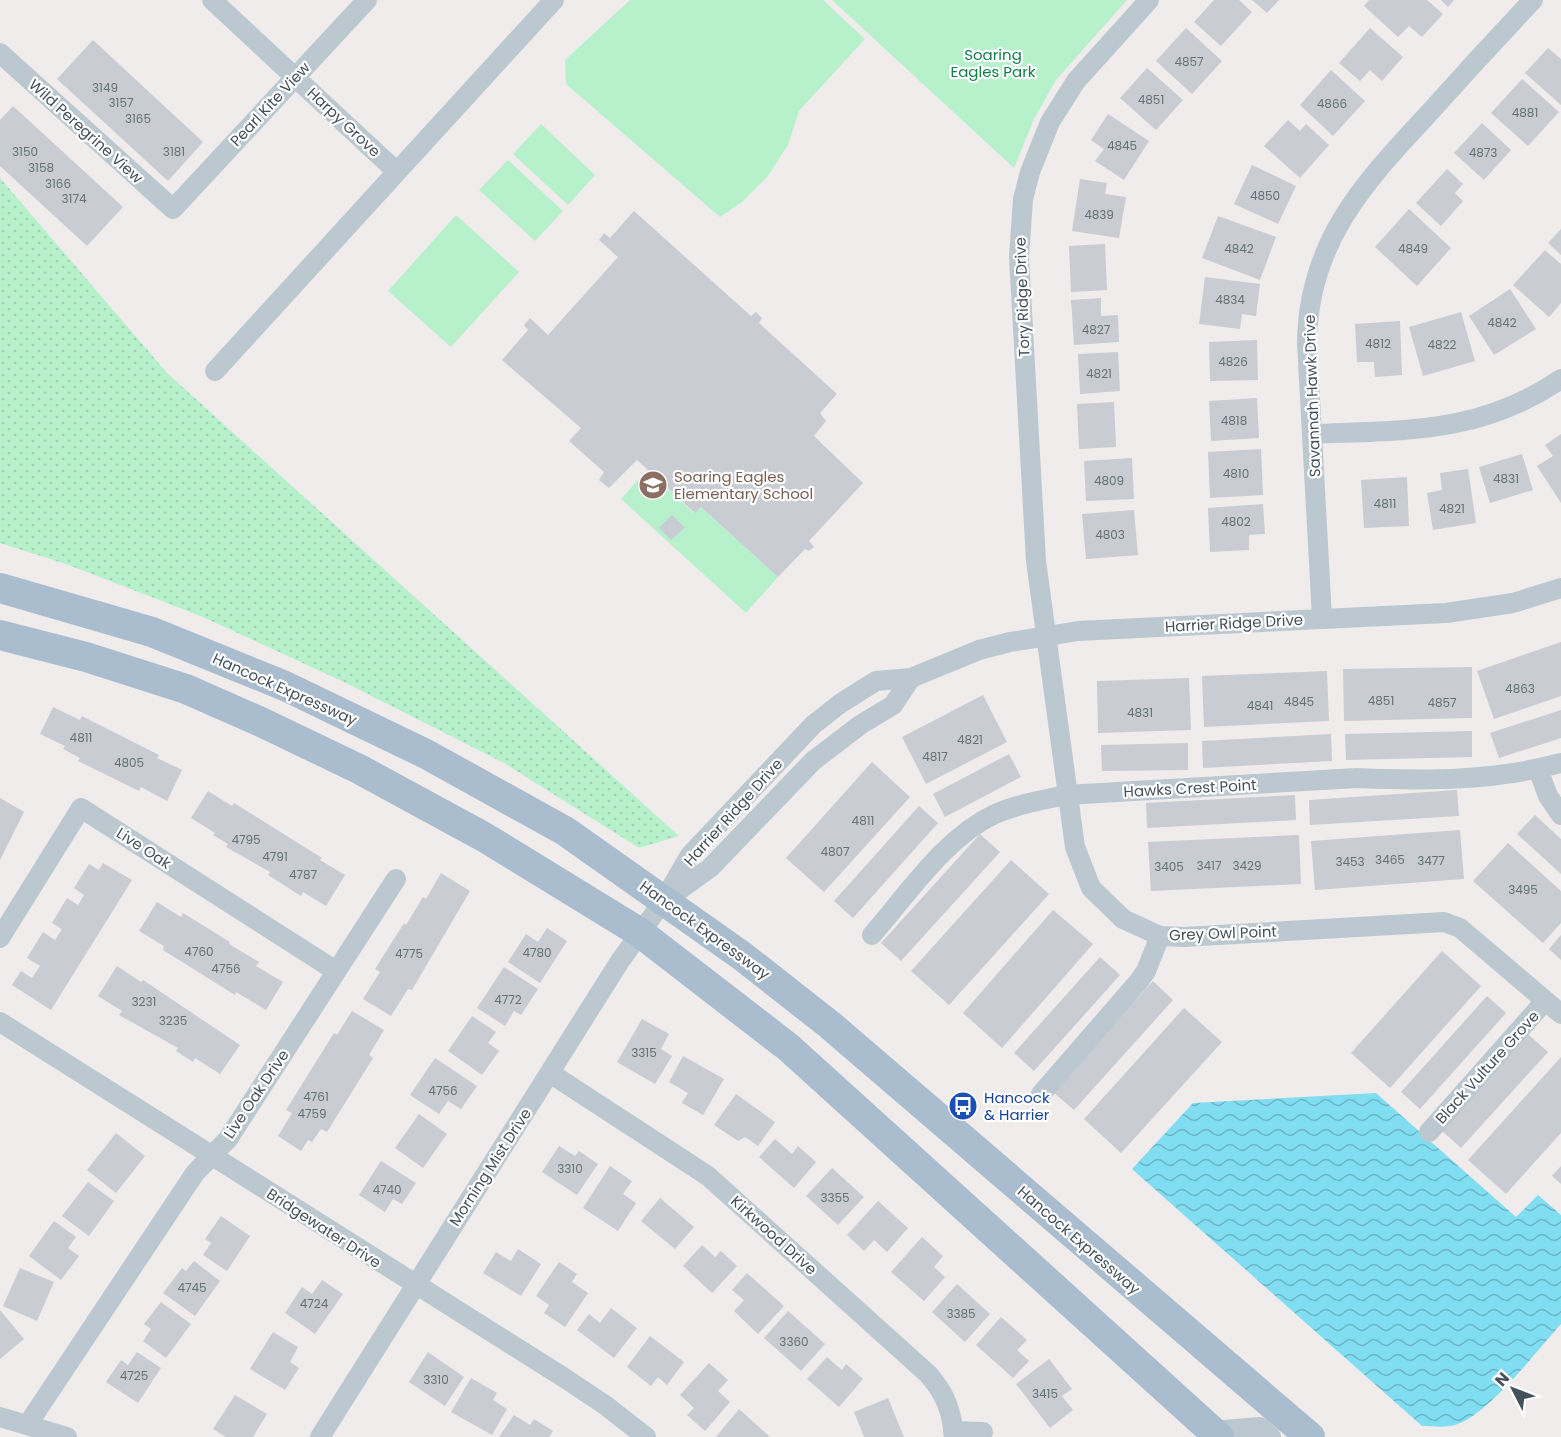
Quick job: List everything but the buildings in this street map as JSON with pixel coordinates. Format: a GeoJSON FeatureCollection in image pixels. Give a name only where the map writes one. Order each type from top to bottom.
{"type":"FeatureCollection","features":[{"type":"Feature","properties":{"kind":"main road","name":"Hancock Expressway"},"geometry":{"type":"LineString","coordinates":[[0,588],[152,632],[285,686],[426,754],[510,798],[565,831],[742,956],[830,1025],[1310,1437]]}},
{"type":"Feature","properties":{"kind":"main road"},"geometry":{"type":"LineString","coordinates":[[0,635],[86,657],[186,689],[261,722],[359,769],[484,837],[639,933],[788,1047],[1216,1434]]}},
{"type":"Feature","properties":{"kind":"street","name":"Harpy Grove"},"geometry":{"type":"LineString","coordinates":[[212,0],[396,171]]}},
{"type":"Feature","properties":{"kind":"street","name":"Pearl Kite View"},"geometry":{"type":"LineString","coordinates":[[173,208],[367,0]]}},
{"type":"Feature","properties":{"kind":"street"},"geometry":{"type":"LineString","coordinates":[[214,371],[554,0]]}},
{"type":"Feature","properties":{"kind":"street","name":"Tory Ridge Drive"},"geometry":{"type":"LineString","coordinates":[[1044,635],[1036,561],[1019,257],[1023,199],[1040,143],[1061,101],[1149,0]]}},
{"type":"Feature","properties":{"kind":"street","name":"Savannah Hawk Drive"},"geometry":{"type":"LineString","coordinates":[[1322,618],[1308,315],[1312,286],[1334,232],[1361,188],[1533,0]]}},
{"type":"Feature","properties":{"kind":"street","name":"Wild Peregrine View"},"geometry":{"type":"LineString","coordinates":[[0,53],[173,208]]}},
{"type":"Feature","properties":{"kind":"street"},"geometry":{"type":"LineString","coordinates":[[1313,434],[1434,428],[1464,423],[1516,406],[1561,379]]}},
{"type":"Feature","properties":{"kind":"street","name":"Harrier Ridge Drive"},"geometry":{"type":"LineString","coordinates":[[664,900],[690,855],[813,725],[876,681],[911,678],[979,651],[1044,635],[1078,631],[1482,609],[1561,588]]}},
{"type":"Feature","properties":{"kind":"street","name":"Grey Owl Point"},"geometry":{"type":"LineString","coordinates":[[1044,635],[1075,847],[1091,888],[1123,919],[1160,936],[1184,937],[1444,922],[1460,928],[1561,1014]]}},
{"type":"Feature","properties":{"kind":"street","name":"Harrier Ridge Drive"},"geometry":{"type":"LineString","coordinates":[[664,900],[710,868],[813,761],[860,725],[894,705],[911,678]]}},
{"type":"Feature","properties":{"kind":"street","name":"Hawks Crest Point"},"geometry":{"type":"LineString","coordinates":[[872,935],[943,853],[974,826],[996,814],[1066,795],[1357,778],[1405,780],[1485,777],[1561,763]]}},
{"type":"Feature","properties":{"kind":"street"},"geometry":{"type":"LineString","coordinates":[[1538,769],[1548,796],[1561,815]]}},
{"type":"Feature","properties":{"kind":"street","name":"Live Oak"},"geometry":{"type":"LineString","coordinates":[[0,938],[81,808],[336,971]]}},
{"type":"Feature","properties":{"kind":"street","name":"Live Oak Drive"},"geometry":{"type":"LineString","coordinates":[[28,1424],[209,1156],[228,1139],[396,879]]}},
{"type":"Feature","properties":{"kind":"street","name":"Morning Mist Drive"},"geometry":{"type":"LineString","coordinates":[[320,1437],[414,1285],[639,933],[664,900]]}},
{"type":"Feature","properties":{"kind":"street"},"geometry":{"type":"LineString","coordinates":[[1041,1094],[1139,981],[1146,971],[1160,936]]}},
{"type":"Feature","properties":{"kind":"street","name":"Black Vulture Grove"},"geometry":{"type":"LineString","coordinates":[[1429,1132],[1545,1001]]}},
{"type":"Feature","properties":{"kind":"street","name":"Bridgewater Drive"},"geometry":{"type":"LineString","coordinates":[[0,1022],[605,1405],[646,1437]]}},
{"type":"Feature","properties":{"kind":"street","name":"Kirkwood Drive"},"geometry":{"type":"LineString","coordinates":[[550,1073],[678,1155],[736,1200],[928,1374],[940,1388],[951,1409],[954,1434]]}},
{"type":"Feature","properties":{"kind":"street"},"geometry":{"type":"LineString","coordinates":[[0,1417],[68,1437]]}},
{"type":"Feature","properties":{"kind":"street"},"geometry":{"type":"LineString","coordinates":[[1216,1434],[1260,1427],[1271,1437]]}},
{"type":"Feature","properties":{"kind":"street"},"geometry":{"type":"LineString","coordinates":[[954,1434],[983,1432]]}},
{"type":"Feature","properties":{"kind":"green space"},"geometry":{"type":"Polygon","coordinates":[[[630,0],[823,0],[865,39],[799,111],[788,145],[768,176],[742,202],[720,217],[566,84],[565,60],[630,0]]]}},
{"type":"Feature","properties":{"kind":"green space","name":"Soaring Eagles Park"},"geometry":{"type":"Polygon","coordinates":[[[832,0],[1127,0],[1056,80],[1034,119],[1014,168],[832,0]]]}},
{"type":"Feature","properties":{"kind":"green space"},"geometry":{"type":"Polygon","coordinates":[[[541,124],[595,175],[568,205],[513,154],[541,124]]]}},
{"type":"Feature","properties":{"kind":"green space"},"geometry":{"type":"Polygon","coordinates":[[[508,160],[563,211],[535,241],[479,190],[508,160]]]}},
{"type":"Feature","properties":{"kind":"green space"},"geometry":{"type":"Polygon","coordinates":[[[0,178],[167,373],[679,836],[639,848],[504,763],[346,683],[203,617],[66,564],[0,543],[0,178]]]}},
{"type":"Feature","properties":{"kind":"green space"},"geometry":{"type":"Polygon","coordinates":[[[456,215],[519,272],[451,347],[388,291],[456,215]]]}},
{"type":"Feature","properties":{"kind":"green space"},"geometry":{"type":"Polygon","coordinates":[[[647,470],[694,513],[701,507],[778,577],[746,613],[621,499],[647,470]]]}},
{"type":"Feature","properties":{"kind":"water"},"geometry":{"type":"Polygon","coordinates":[[[1376,1093],[1516,1217],[1538,1195],[1561,1215],[1561,1324],[1497,1396],[1468,1419],[1451,1426],[1422,1426],[1132,1169],[1193,1103],[1376,1093]]]}},
{"type":"Feature","properties":{"kind":"place","name":"Soaring Eagles Elementary School"},"geometry":{"type":"Point","coordinates":[653,485]}},
{"type":"Feature","properties":{"kind":"place","name":"Hancock & Harrier"},"geometry":{"type":"Point","coordinates":[963,1106]}}]}
